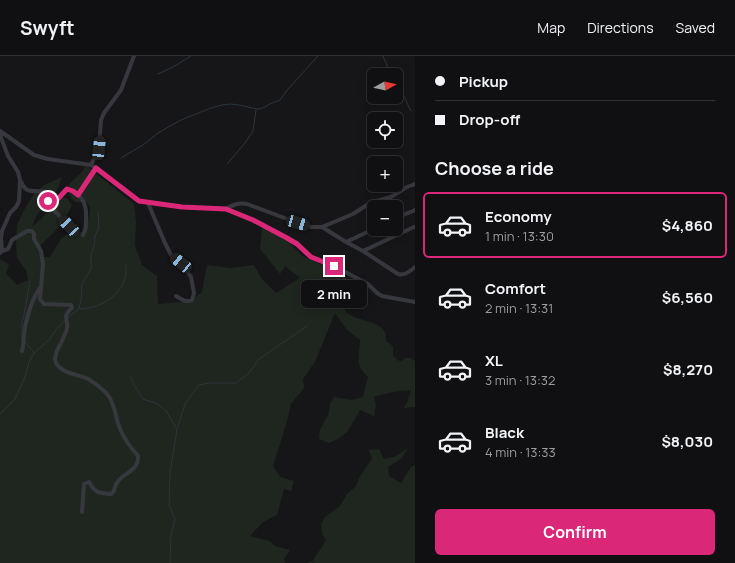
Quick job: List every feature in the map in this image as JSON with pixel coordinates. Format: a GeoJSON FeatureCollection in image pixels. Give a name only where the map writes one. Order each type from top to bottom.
{"type":"FeatureCollection","features":[{"type":"Feature","properties":{"kind":"street"},"geometry":{"type":"LineString","coordinates":[[91,164],[99,148],[101,120],[104,113],[121,90],[134,56]]}},
{"type":"Feature","properties":{"kind":"street"},"geometry":{"type":"LineString","coordinates":[[0,131],[34,155],[48,159],[91,164],[139,201],[182,207],[226,209],[253,220],[297,244],[311,257],[334,266],[368,284],[382,296],[415,302]]}},
{"type":"Feature","properties":{"kind":"street"},"geometry":{"type":"LineString","coordinates":[[0,136],[8,156],[18,172],[20,180],[19,201],[10,213],[2,231],[1,252],[8,249],[12,240],[27,231],[32,231],[34,234],[34,239],[41,251],[43,264],[40,299],[44,304],[71,305],[72,308],[68,311],[65,317],[67,328],[62,343],[57,350],[55,359],[57,364],[61,369],[89,380],[107,394],[112,402],[121,431],[138,456],[137,464],[115,485],[114,491],[111,494],[98,492],[89,482],[84,484],[82,512]]}},
{"type":"Feature","properties":{"kind":"street"},"geometry":{"type":"LineString","coordinates":[[78,195],[96,168]]}},
{"type":"Feature","properties":{"kind":"street"},"geometry":{"type":"LineString","coordinates":[[20,180],[26,189],[30,191],[47,192],[49,205],[69,226]]}},
{"type":"Feature","properties":{"kind":"street"},"geometry":{"type":"LineString","coordinates":[[226,209],[236,204],[247,204],[310,227],[322,226],[353,214],[370,203],[390,197],[415,184]]}},
{"type":"Feature","properties":{"kind":"street"},"geometry":{"type":"LineString","coordinates":[[49,205],[54,203],[67,189],[78,195],[84,202],[86,209],[86,229],[82,235]]}},
{"type":"Feature","properties":{"kind":"street"},"geometry":{"type":"LineString","coordinates":[[148,203],[171,255],[181,263],[191,277],[194,292],[192,300],[183,300],[176,296]]}},
{"type":"Feature","properties":{"kind":"street"},"geometry":{"type":"LineString","coordinates":[[403,215],[415,210]]}},
{"type":"Feature","properties":{"kind":"street"},"geometry":{"type":"LineString","coordinates":[[322,226],[398,274],[406,274],[415,267]]}},
{"type":"Feature","properties":{"kind":"street"},"geometry":{"type":"LineString","coordinates":[[363,251],[414,226]]}},
{"type":"Feature","properties":{"kind":"street"},"geometry":{"type":"LineString","coordinates":[[346,242],[367,232]]}},
{"type":"Feature","properties":{"kind":"street"},"geometry":{"type":"LineString","coordinates":[[22,351],[26,321],[33,298],[41,288]]}},
{"type":"Feature","properties":{"kind":"shaded area"},"geometry":{"type":"Polygon","coordinates":[[[85,167],[88,167],[134,204],[136,222],[135,245],[142,265],[157,276],[158,304],[190,301],[202,292],[207,265],[230,268],[254,265],[262,279],[276,293],[300,278],[285,266],[280,274],[260,249],[262,227],[285,238],[302,256],[334,270],[349,280],[327,301],[327,305],[332,307],[344,302],[344,308],[351,316],[376,324],[381,328],[385,333],[386,341],[393,346],[393,356],[397,360],[401,361],[405,358],[411,358],[415,361],[415,407],[404,408],[411,391],[397,391],[374,397],[376,405],[374,416],[360,410],[348,431],[338,439],[329,443],[319,439],[320,430],[329,413],[330,403],[334,397],[352,400],[363,397],[368,377],[361,369],[359,364],[360,340],[347,330],[335,313],[315,362],[303,379],[304,388],[291,404],[273,466],[280,477],[294,481],[291,491],[284,489],[277,515],[263,522],[250,536],[270,541],[275,546],[290,550],[284,559],[285,563],[0,563],[0,259],[9,265],[6,274],[17,285],[28,280],[26,270],[17,258],[17,225],[33,195],[44,185],[62,177],[56,193],[36,216],[32,227],[60,198],[67,198],[72,205],[63,223],[40,246],[40,252],[43,257],[50,257],[61,239],[72,231],[82,232],[90,214],[90,208],[87,202],[74,201],[70,197],[67,189],[85,167]]]}},
{"type":"Feature","properties":{"kind":"shaded area"},"geometry":{"type":"Polygon","coordinates":[[[408,448],[402,458],[388,467],[389,476],[401,483],[411,467],[415,465],[415,563],[307,563],[313,561],[326,540],[322,534],[321,524],[325,517],[340,506],[347,494],[356,486],[360,476],[372,459],[369,450],[379,449],[384,459],[394,457],[408,448]]]}},
{"type":"Feature","properties":{"kind":"waterway"},"geometry":{"type":"LineString","coordinates":[[158,74],[191,56]]}},
{"type":"Feature","properties":{"kind":"waterway"},"geometry":{"type":"LineString","coordinates":[[121,158],[170,126],[211,108],[231,104],[257,109],[263,108],[280,100],[318,56]]}},
{"type":"Feature","properties":{"kind":"waterway"},"geometry":{"type":"LineString","coordinates":[[383,56],[388,68]]}},
{"type":"Feature","properties":{"kind":"waterway"},"geometry":{"type":"LineString","coordinates":[[403,93],[411,111]]}},
{"type":"Feature","properties":{"kind":"waterway"},"geometry":{"type":"LineString","coordinates":[[227,164],[253,131],[256,110]]}},
{"type":"Feature","properties":{"kind":"waterway"},"geometry":{"type":"LineString","coordinates":[[67,318],[79,309],[82,284],[91,269],[91,254],[95,236],[99,227],[98,213]]}},
{"type":"Feature","properties":{"kind":"waterway"},"geometry":{"type":"LineString","coordinates":[[80,309],[102,304],[115,295],[120,289],[126,275],[126,265]]}},
{"type":"Feature","properties":{"kind":"waterway"},"geometry":{"type":"LineString","coordinates":[[22,338],[22,324],[30,281]]}},
{"type":"Feature","properties":{"kind":"waterway"},"geometry":{"type":"LineString","coordinates":[[0,414],[15,399],[34,353],[49,340],[65,320]]}},
{"type":"Feature","properties":{"kind":"waterway"},"geometry":{"type":"LineString","coordinates":[[170,563],[171,535],[175,519],[169,505],[170,473],[177,429],[185,404],[199,385],[209,383],[236,383],[249,373],[259,359],[307,326]]}},
{"type":"Feature","properties":{"kind":"waterway"},"geometry":{"type":"LineString","coordinates":[[25,342],[34,353]]}},
{"type":"Feature","properties":{"kind":"waterway"},"geometry":{"type":"LineString","coordinates":[[131,377],[143,399],[158,404],[167,412],[176,428]]}},
{"type":"Feature","properties":{"kind":"route"},"geometry":{"type":"LineString","coordinates":[[48,201],[49,205],[54,203],[67,189],[78,195],[96,168],[139,201],[144,203],[182,207],[226,209],[253,220],[297,244],[311,257],[334,266]]}}]}
